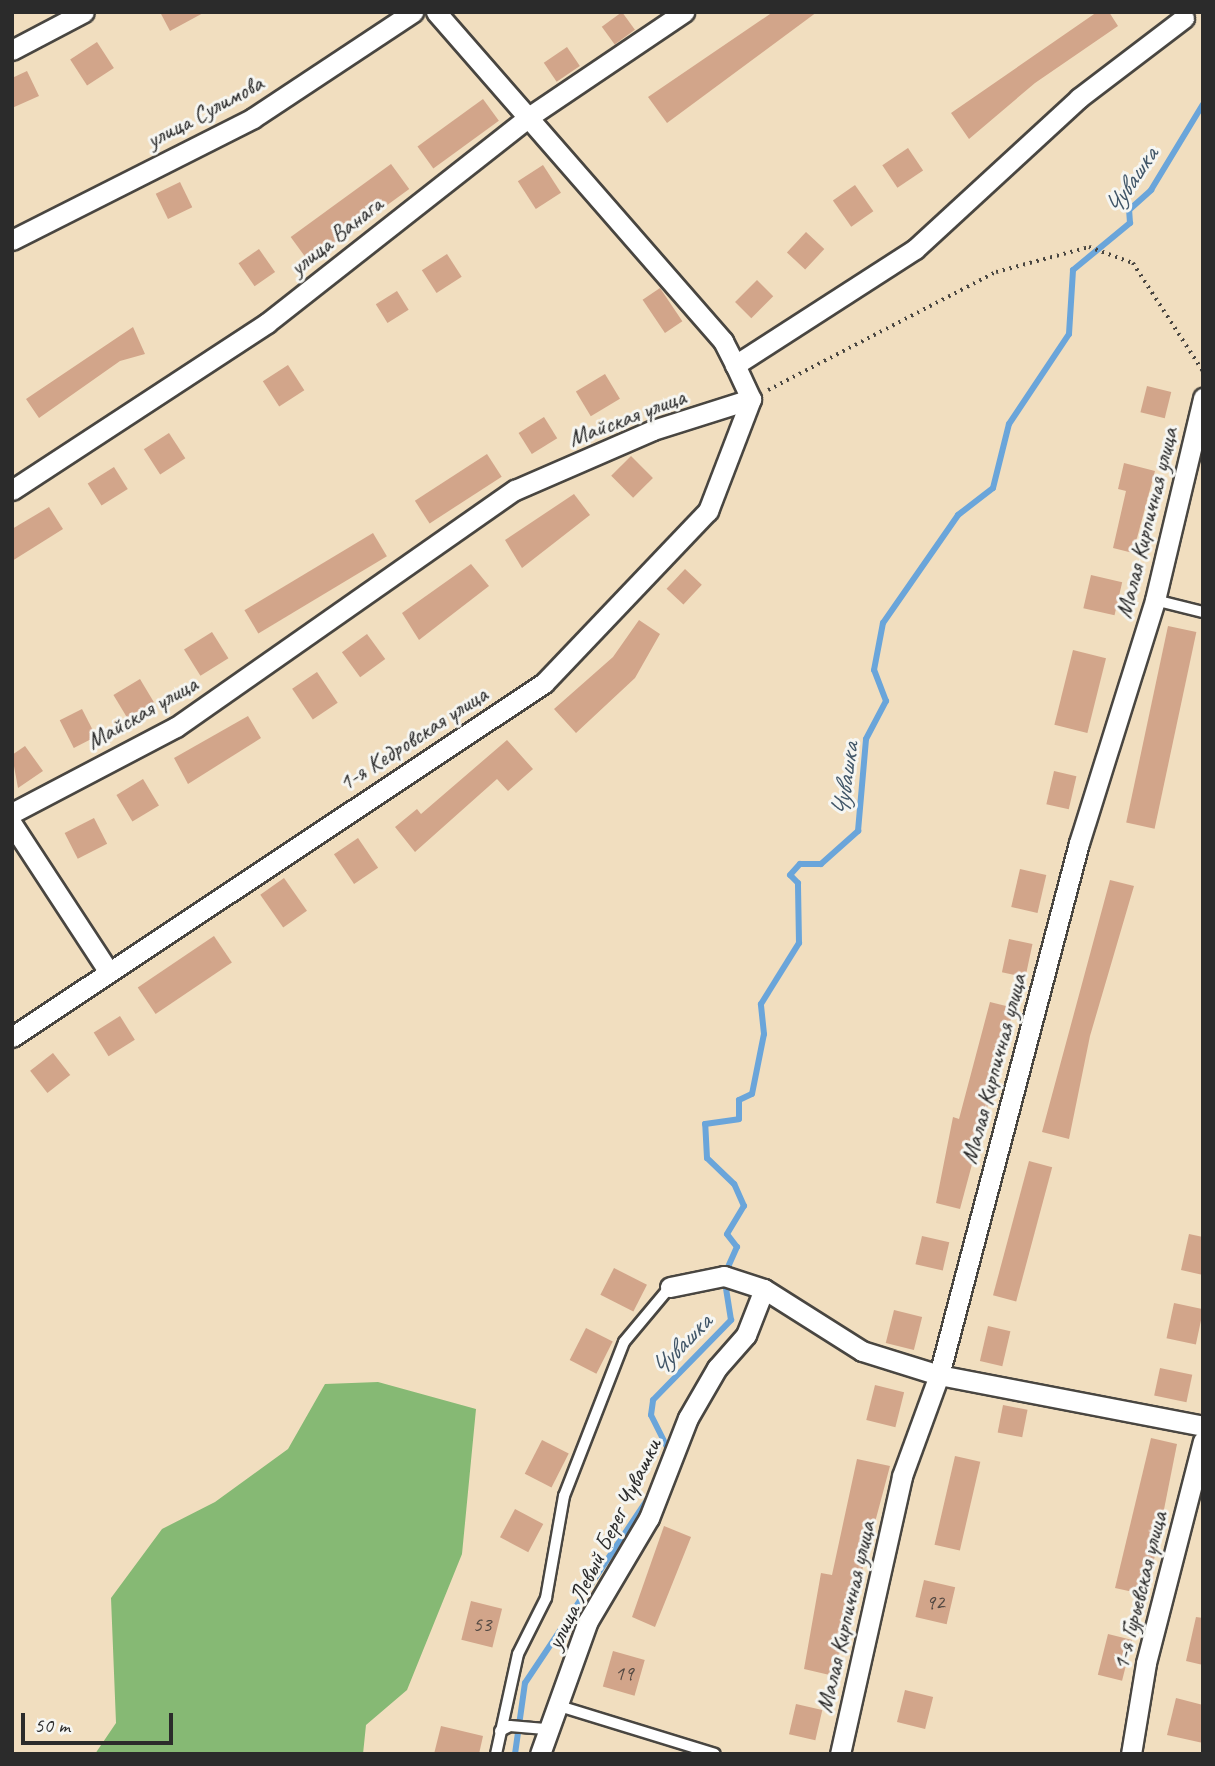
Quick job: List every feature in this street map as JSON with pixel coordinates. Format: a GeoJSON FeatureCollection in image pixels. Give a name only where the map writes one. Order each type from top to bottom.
{"type":"FeatureCollection","features":[{"type":"Feature","properties":{"kind":"street"},"geometry":{"type":"LineString","coordinates":[[12,50],[84,12]]}},
{"type":"Feature","properties":{"kind":"street","name":"улица Сулимова"},"geometry":{"type":"LineString","coordinates":[[12,240],[253,118],[413,12]]}},
{"type":"Feature","properties":{"kind":"street"},"geometry":{"type":"LineString","coordinates":[[436,12],[530,116],[723,341],[751,399]]}},
{"type":"Feature","properties":{"kind":"street","name":"улица Ванага"},"geometry":{"type":"LineString","coordinates":[[12,489],[267,323],[530,116],[684,12]]}},
{"type":"Feature","properties":{"kind":"street"},"geometry":{"type":"LineString","coordinates":[[735,365],[915,249],[1079,98],[1184,18]]}},
{"type":"Feature","properties":{"kind":"street","name":"Малая Кирпичная улица"},"geometry":{"type":"LineString","coordinates":[[840,1754],[902,1476],[939,1375],[1079,843],[1155,600],[1203,398]]}},
{"type":"Feature","properties":{"kind":"street","name":"Майская улица"},"geometry":{"type":"LineString","coordinates":[[12,813],[176,727],[514,490],[653,430],[751,399]]}},
{"type":"Feature","properties":{"kind":"street","name":"1-я Кедровская улица"},"geometry":{"type":"LineString","coordinates":[[12,1037],[107,969],[544,683],[708,511],[751,399]]}},
{"type":"Feature","properties":{"kind":"street"},"geometry":{"type":"LineString","coordinates":[[12,824],[107,969]]}},
{"type":"Feature","properties":{"kind":"street"},"geometry":{"type":"LineString","coordinates":[[670,1287],[724,1276],[764,1289],[862,1351],[939,1375],[1203,1426]]}},
{"type":"Feature","properties":{"kind":"street","name":"улица Левый Берег Чувашки"},"geometry":{"type":"LineString","coordinates":[[540,1754],[588,1621],[649,1518],[688,1418],[717,1368],[746,1335],[764,1289]]}},
{"type":"Feature","properties":{"kind":"street","name":"1-я Гурьевская улица"},"geometry":{"type":"LineString","coordinates":[[1131,1754],[1146,1663],[1203,1441]]}},
{"type":"Feature","properties":{"kind":"lane"},"geometry":{"type":"LineString","coordinates":[[1155,600],[1203,612]]}},
{"type":"Feature","properties":{"kind":"lane"},"geometry":{"type":"LineString","coordinates":[[496,1754],[505,1728],[517,1654],[547,1598],[564,1496],[624,1342],[670,1287]]}},
{"type":"Feature","properties":{"kind":"lane"},"geometry":{"type":"LineString","coordinates":[[556,1705],[715,1754]]}},
{"type":"Feature","properties":{"kind":"lane"},"geometry":{"type":"LineString","coordinates":[[505,1728],[528,1726],[548,1729]]}},
{"type":"Feature","properties":{"kind":"path"},"geometry":{"type":"LineString","coordinates":[[751,399],[996,272],[1089,247],[1133,263],[1203,371]]}},
{"type":"Feature","properties":{"kind":"green space"},"geometry":{"type":"Polygon","coordinates":[[[378,1382],[476,1409],[462,1554],[407,1690],[366,1725],[363,1754],[95,1754],[116,1723],[111,1598],[162,1529],[215,1502],[288,1449],[325,1384],[378,1382]]]}},
{"type":"Feature","properties":{"kind":"building"},"geometry":{"type":"Polygon","coordinates":[[[160,12],[205,12],[170,31],[160,12]]]}},
{"type":"Feature","properties":{"kind":"building"},"geometry":{"type":"Polygon","coordinates":[[[622,12],[635,30],[615,44],[602,27],[622,12]]]}},
{"type":"Feature","properties":{"kind":"building"},"geometry":{"type":"Polygon","coordinates":[[[773,12],[817,12],[667,123],[648,97],[773,12]]]}},
{"type":"Feature","properties":{"kind":"building"},"geometry":{"type":"Polygon","coordinates":[[[1097,12],[1109,12],[1118,26],[1035,83],[969,139],[951,113],[1097,12]]]}},
{"type":"Feature","properties":{"kind":"building"},"geometry":{"type":"Polygon","coordinates":[[[97,42],[114,68],[87,85],[70,59],[97,42]]]}},
{"type":"Feature","properties":{"kind":"building"},"geometry":{"type":"Polygon","coordinates":[[[567,47],[580,66],[557,82],[544,63],[567,47]]]}},
{"type":"Feature","properties":{"kind":"building"},"geometry":{"type":"Polygon","coordinates":[[[27,71],[39,96],[12,108],[12,78],[27,71]]]}},
{"type":"Feature","properties":{"kind":"building"},"geometry":{"type":"Polygon","coordinates":[[[483,99],[499,121],[433,168],[417,147],[483,99]]]}},
{"type":"Feature","properties":{"kind":"building"},"geometry":{"type":"Polygon","coordinates":[[[908,148],[923,170],[897,188],[882,165],[908,148]]]}},
{"type":"Feature","properties":{"kind":"building"},"geometry":{"type":"Polygon","coordinates":[[[391,164],[409,189],[309,262],[291,237],[391,164]]]}},
{"type":"Feature","properties":{"kind":"building"},"geometry":{"type":"Polygon","coordinates":[[[543,165],[561,193],[536,209],[518,181],[543,165]]]}},
{"type":"Feature","properties":{"kind":"building"},"geometry":{"type":"Polygon","coordinates":[[[180,182],[192,207],[168,219],[156,194],[180,182]]]}},
{"type":"Feature","properties":{"kind":"building"},"geometry":{"type":"Polygon","coordinates":[[[855,185],[873,211],[851,227],[833,200],[855,185]]]}},
{"type":"Feature","properties":{"kind":"building"},"geometry":{"type":"Polygon","coordinates":[[[806,232],[824,249],[805,270],[787,252],[806,232]]]}},
{"type":"Feature","properties":{"kind":"building"},"geometry":{"type":"Polygon","coordinates":[[[259,249],[275,272],[255,286],[239,263],[259,249]]]}},
{"type":"Feature","properties":{"kind":"building"},"geometry":{"type":"Polygon","coordinates":[[[447,254],[462,277],[437,293],[422,270],[447,254]]]}},
{"type":"Feature","properties":{"kind":"building"},"geometry":{"type":"Polygon","coordinates":[[[757,280],[773,296],[751,318],[735,302],[757,280]]]}},
{"type":"Feature","properties":{"kind":"building"},"geometry":{"type":"Polygon","coordinates":[[[660,288],[682,321],[665,333],[643,300],[660,288]]]}},
{"type":"Feature","properties":{"kind":"building"},"geometry":{"type":"Polygon","coordinates":[[[397,291],[409,310],[387,323],[376,304],[397,291]]]}},
{"type":"Feature","properties":{"kind":"building"},"geometry":{"type":"Polygon","coordinates":[[[133,327],[145,354],[120,361],[39,418],[26,399],[133,327]]]}},
{"type":"Feature","properties":{"kind":"building"},"geometry":{"type":"Polygon","coordinates":[[[288,365],[304,390],[279,406],[263,381],[288,365]]]}},
{"type":"Feature","properties":{"kind":"building"},"geometry":{"type":"Polygon","coordinates":[[[605,374],[620,399],[591,416],[576,392],[605,374]]]}},
{"type":"Feature","properties":{"kind":"building"},"geometry":{"type":"Polygon","coordinates":[[[1147,386],[1171,392],[1165,418],[1140,412],[1147,386]]]}},
{"type":"Feature","properties":{"kind":"building"},"geometry":{"type":"Polygon","coordinates":[[[544,417],[557,438],[532,454],[519,433],[544,417]]]}},
{"type":"Feature","properties":{"kind":"building"},"geometry":{"type":"Polygon","coordinates":[[[169,433],[185,458],[160,474],[144,449],[169,433]]]}},
{"type":"Feature","properties":{"kind":"building"},"geometry":{"type":"Polygon","coordinates":[[[487,454],[502,477],[430,523],[415,501],[487,454]]]}},
{"type":"Feature","properties":{"kind":"building"},"geometry":{"type":"Polygon","coordinates":[[[631,456],[653,478],[633,498],[611,476],[631,456]]]}},
{"type":"Feature","properties":{"kind":"building"},"geometry":{"type":"Polygon","coordinates":[[[1124,463],[1155,471],[1133,553],[1113,548],[1126,491],[1118,489],[1124,463]]]}},
{"type":"Feature","properties":{"kind":"building"},"geometry":{"type":"Polygon","coordinates":[[[114,467],[128,489],[101,505],[88,483],[114,467]]]}},
{"type":"Feature","properties":{"kind":"building"},"geometry":{"type":"Polygon","coordinates":[[[574,494],[590,515],[522,568],[505,540],[574,494]]]}},
{"type":"Feature","properties":{"kind":"building"},"geometry":{"type":"Polygon","coordinates":[[[49,507],[63,529],[12,561],[12,529],[49,507]]]}},
{"type":"Feature","properties":{"kind":"building"},"geometry":{"type":"Polygon","coordinates":[[[373,533],[387,556],[258,633],[244,610],[373,533]]]}},
{"type":"Feature","properties":{"kind":"building"},"geometry":{"type":"Polygon","coordinates":[[[471,564],[489,586],[419,640],[402,613],[471,564]]]}},
{"type":"Feature","properties":{"kind":"building"},"geometry":{"type":"Polygon","coordinates":[[[685,569],[702,585],[683,604],[667,589],[685,569]]]}},
{"type":"Feature","properties":{"kind":"building"},"geometry":{"type":"Polygon","coordinates":[[[1091,575],[1122,582],[1115,615],[1083,608],[1091,575]]]}},
{"type":"Feature","properties":{"kind":"building"},"geometry":{"type":"Polygon","coordinates":[[[639,620],[660,634],[635,678],[576,733],[554,709],[613,657],[639,620]]]}},
{"type":"Feature","properties":{"kind":"building"},"geometry":{"type":"Polygon","coordinates":[[[1168,626],[1196,632],[1155,829],[1126,823],[1168,626]]]}},
{"type":"Feature","properties":{"kind":"building"},"geometry":{"type":"Polygon","coordinates":[[[212,632],[228,658],[200,676],[184,649],[212,632]]]}},
{"type":"Feature","properties":{"kind":"building"},"geometry":{"type":"Polygon","coordinates":[[[367,634],[385,659],[360,677],[342,652],[367,634]]]}},
{"type":"Feature","properties":{"kind":"building"},"geometry":{"type":"Polygon","coordinates":[[[1073,650],[1106,658],[1087,733],[1054,725],[1073,650]]]}},
{"type":"Feature","properties":{"kind":"building"},"geometry":{"type":"Polygon","coordinates":[[[317,672],[338,703],[313,719],[292,689],[317,672]]]}},
{"type":"Feature","properties":{"kind":"building"},"geometry":{"type":"Polygon","coordinates":[[[140,679],[154,702],[127,718],[113,695],[140,679]]]}},
{"type":"Feature","properties":{"kind":"building"},"geometry":{"type":"Polygon","coordinates":[[[82,709],[96,737],[74,748],[60,720],[82,709]]]}},
{"type":"Feature","properties":{"kind":"building"},"geometry":{"type":"Polygon","coordinates":[[[248,716],[261,738],[188,784],[174,758],[248,716]]]}},
{"type":"Feature","properties":{"kind":"building"},"geometry":{"type":"Polygon","coordinates":[[[507,740],[533,769],[508,791],[497,779],[415,852],[395,827],[417,809],[421,814],[507,740]]]}},
{"type":"Feature","properties":{"kind":"building"},"geometry":{"type":"Polygon","coordinates":[[[25,746],[43,771],[18,788],[12,755],[25,746]]]}},
{"type":"Feature","properties":{"kind":"building"},"geometry":{"type":"Polygon","coordinates":[[[1054,771],[1076,776],[1069,809],[1046,804],[1054,771]]]}},
{"type":"Feature","properties":{"kind":"building"},"geometry":{"type":"Polygon","coordinates":[[[143,779],[159,806],[132,822],[116,795],[143,779]]]}},
{"type":"Feature","properties":{"kind":"building"},"geometry":{"type":"Polygon","coordinates":[[[94,818],[107,844],[78,859],[65,833],[94,818]]]}},
{"type":"Feature","properties":{"kind":"building"},"geometry":{"type":"Polygon","coordinates":[[[358,838],[378,868],[354,884],[334,854],[358,838]]]}},
{"type":"Feature","properties":{"kind":"building"},"geometry":{"type":"Polygon","coordinates":[[[1020,869],[1046,875],[1038,913],[1011,907],[1020,869]]]}},
{"type":"Feature","properties":{"kind":"building"},"geometry":{"type":"Polygon","coordinates":[[[284,878],[307,911],[283,927],[260,895],[284,878]]]}},
{"type":"Feature","properties":{"kind":"building"},"geometry":{"type":"Polygon","coordinates":[[[1110,880],[1134,886],[1090,1036],[1069,1139],[1042,1132],[1110,880]]]}},
{"type":"Feature","properties":{"kind":"building"},"geometry":{"type":"Polygon","coordinates":[[[214,936],[232,963],[156,1014],[138,987],[214,936]]]}},
{"type":"Feature","properties":{"kind":"building"},"geometry":{"type":"Polygon","coordinates":[[[1009,939],[1032,944],[1025,977],[1002,972],[1009,939]]]}},
{"type":"Feature","properties":{"kind":"building"},"geometry":{"type":"Polygon","coordinates":[[[990,1002],[1014,1008],[960,1209],[936,1203],[953,1117],[959,1119],[990,1002]]]}},
{"type":"Feature","properties":{"kind":"building"},"geometry":{"type":"Polygon","coordinates":[[[120,1016],[135,1040],[109,1056],[94,1032],[120,1016]]]}},
{"type":"Feature","properties":{"kind":"building"},"geometry":{"type":"Polygon","coordinates":[[[53,1053],[70,1075],[47,1093],[30,1071],[53,1053]]]}},
{"type":"Feature","properties":{"kind":"building"},"geometry":{"type":"Polygon","coordinates":[[[1029,1161],[1052,1167],[1016,1301],[993,1295],[1029,1161]]]}},
{"type":"Feature","properties":{"kind":"building"},"geometry":{"type":"Polygon","coordinates":[[[1189,1234],[1203,1237],[1203,1275],[1181,1270],[1189,1234]]]}},
{"type":"Feature","properties":{"kind":"building"},"geometry":{"type":"Polygon","coordinates":[[[922,1236],[949,1242],[943,1271],[915,1264],[922,1236]]]}},
{"type":"Feature","properties":{"kind":"building"},"geometry":{"type":"Polygon","coordinates":[[[614,1268],[647,1285],[633,1312],[600,1295],[614,1268]]]}},
{"type":"Feature","properties":{"kind":"building"},"geometry":{"type":"Polygon","coordinates":[[[1174,1303],[1203,1309],[1196,1344],[1167,1338],[1174,1303]]]}},
{"type":"Feature","properties":{"kind":"building"},"geometry":{"type":"Polygon","coordinates":[[[894,1310],[922,1317],[914,1350],[886,1343],[894,1310]]]}},
{"type":"Feature","properties":{"kind":"building"},"geometry":{"type":"Polygon","coordinates":[[[988,1326],[1010,1331],[1002,1366],[980,1361],[988,1326]]]}},
{"type":"Feature","properties":{"kind":"building"},"geometry":{"type":"Polygon","coordinates":[[[586,1328],[613,1342],[596,1374],[570,1360],[586,1328]]]}},
{"type":"Feature","properties":{"kind":"building"},"geometry":{"type":"Polygon","coordinates":[[[1160,1368],[1192,1375],[1186,1402],[1154,1395],[1160,1368]]]}},
{"type":"Feature","properties":{"kind":"building"},"geometry":{"type":"Polygon","coordinates":[[[875,1385],[904,1392],[895,1427],[866,1420],[875,1385]]]}},
{"type":"Feature","properties":{"kind":"building"},"geometry":{"type":"Polygon","coordinates":[[[1003,1405],[1028,1410],[1022,1437],[998,1432],[1003,1405]]]}},
{"type":"Feature","properties":{"kind":"building"},"geometry":{"type":"Polygon","coordinates":[[[1151,1438],[1177,1444],[1147,1595],[1115,1588],[1151,1438]]]}},
{"type":"Feature","properties":{"kind":"building"},"geometry":{"type":"Polygon","coordinates":[[[542,1440],[569,1454],[551,1487],[525,1474],[542,1440]]]}},
{"type":"Feature","properties":{"kind":"building"},"geometry":{"type":"Polygon","coordinates":[[[955,1456],[980,1462],[960,1551],[935,1545],[955,1456]]]}},
{"type":"Feature","properties":{"kind":"building"},"geometry":{"type":"Polygon","coordinates":[[[857,1459],[890,1466],[834,1676],[804,1669],[821,1573],[832,1575],[857,1459]]]}},
{"type":"Feature","properties":{"kind":"building"},"geometry":{"type":"Polygon","coordinates":[[[515,1509],[543,1524],[528,1552],[500,1537],[515,1509]]]}},
{"type":"Feature","properties":{"kind":"building"},"geometry":{"type":"Polygon","coordinates":[[[664,1526],[691,1537],[655,1627],[632,1617],[664,1526]]]}},
{"type":"Feature","properties":{"kind":"building"},"geometry":{"type":"Polygon","coordinates":[[[924,1580],[955,1587],[947,1624],[915,1617],[924,1580]]]}},
{"type":"Feature","properties":{"kind":"building"},"geometry":{"type":"Polygon","coordinates":[[[471,1601],[502,1609],[492,1648],[461,1640],[471,1601]]]}},
{"type":"Feature","properties":{"kind":"building"},"geometry":{"type":"Polygon","coordinates":[[[1196,1617],[1203,1618],[1203,1665],[1186,1661],[1196,1617]]]}},
{"type":"Feature","properties":{"kind":"building"},"geometry":{"type":"Polygon","coordinates":[[[1108,1634],[1132,1640],[1122,1681],[1098,1675],[1108,1634]]]}},
{"type":"Feature","properties":{"kind":"building"},"geometry":{"type":"Polygon","coordinates":[[[613,1651],[645,1660],[635,1696],[603,1687],[613,1651]]]}},
{"type":"Feature","properties":{"kind":"building"},"geometry":{"type":"Polygon","coordinates":[[[905,1690],[933,1697],[925,1729],[897,1722],[905,1690]]]}},
{"type":"Feature","properties":{"kind":"building"},"geometry":{"type":"Polygon","coordinates":[[[1176,1698],[1203,1705],[1203,1743],[1167,1735],[1176,1698]]]}},
{"type":"Feature","properties":{"kind":"building"},"geometry":{"type":"Polygon","coordinates":[[[796,1704],[822,1710],[815,1740],[789,1734],[796,1704]]]}},
{"type":"Feature","properties":{"kind":"building"},"geometry":{"type":"Polygon","coordinates":[[[441,1726],[483,1736],[479,1754],[434,1754],[441,1726]]]}},
{"type":"Feature","properties":{"kind":"waterway","name":"Чувашка"},"geometry":{"type":"LineString","coordinates":[[669,1451],[651,1415],[653,1400],[731,1320],[724,1276],[737,1247],[727,1234],[744,1206],[734,1184],[707,1158],[705,1124],[739,1119],[739,1100],[752,1094],[764,1034],[761,1004],[799,943],[798,883],[790,875],[800,864],[821,864],[858,831],[866,739],[886,701],[874,670],[883,623],[958,515],[993,488],[1009,424],[1069,334],[1073,270],[1130,223],[1129,210],[1151,190],[1203,104]]}},
{"type":"Feature","properties":{"kind":"waterway","name":"Чувашка"},"geometry":{"type":"LineString","coordinates":[[515,1754],[525,1683],[647,1500]]}}]}
